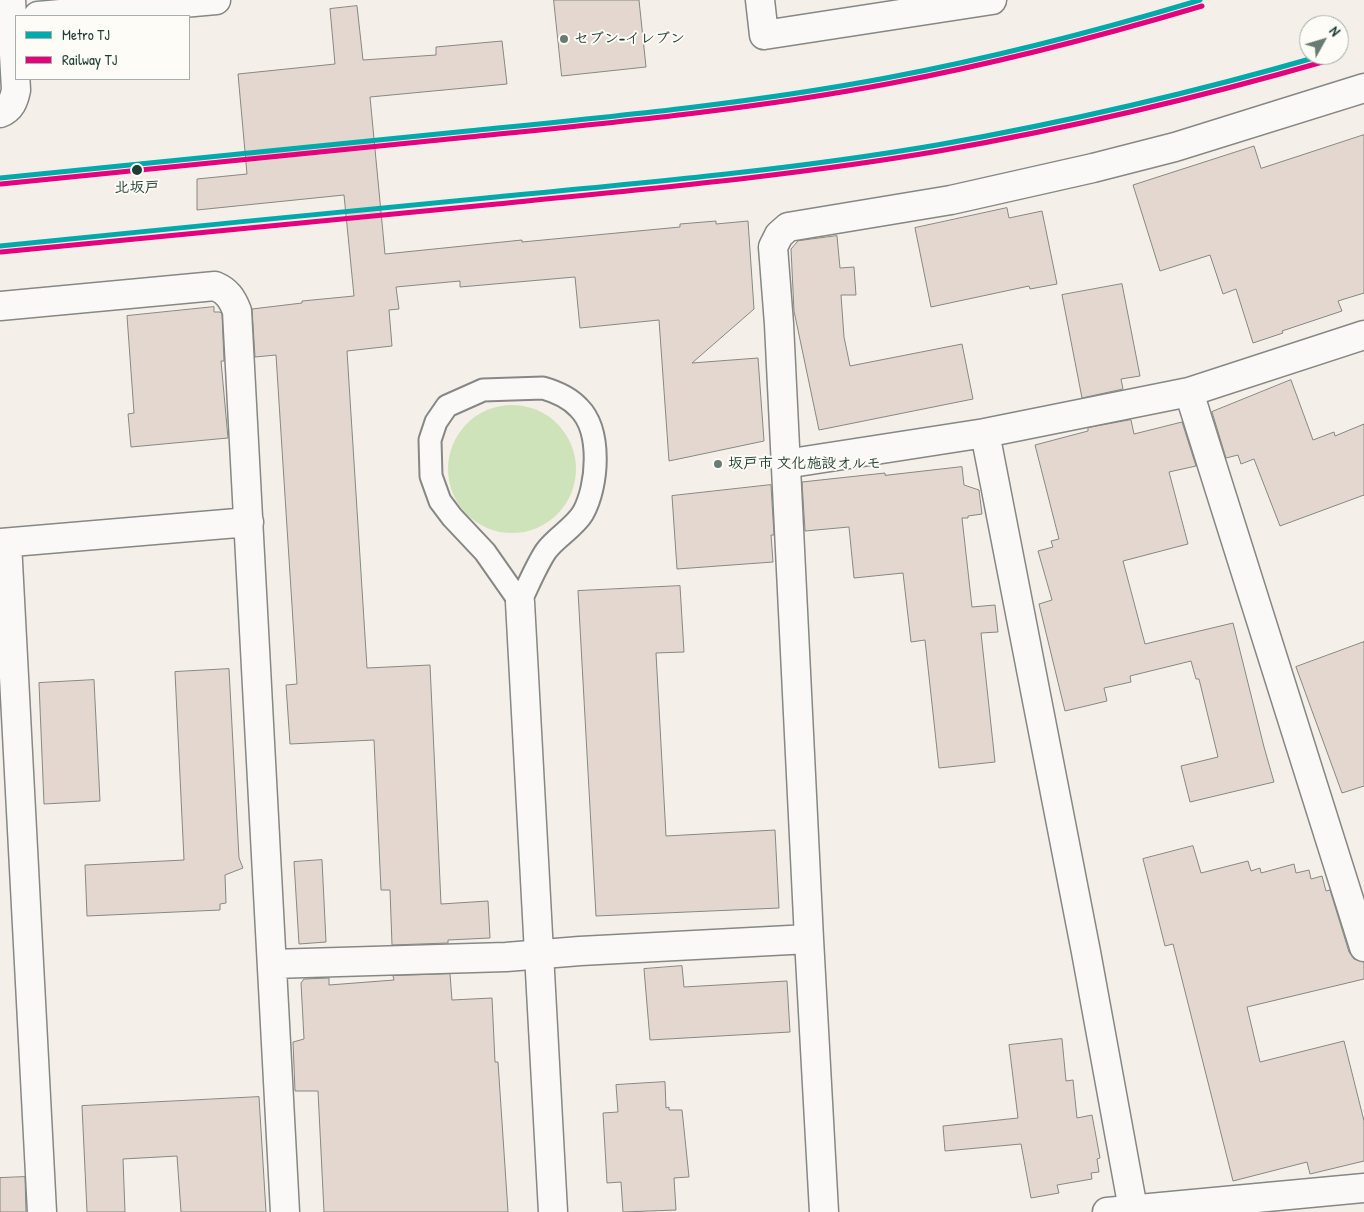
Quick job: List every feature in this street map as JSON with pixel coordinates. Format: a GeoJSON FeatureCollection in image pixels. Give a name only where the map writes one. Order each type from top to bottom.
{"type":"FeatureCollection","features":[{"type":"Feature","properties":{"kind":"street"},"geometry":{"type":"LineString","coordinates":[[19,13],[216,0]]}},
{"type":"Feature","properties":{"kind":"street"},"geometry":{"type":"LineString","coordinates":[[760,0],[764,35],[992,0]]}},
{"type":"Feature","properties":{"kind":"street"},"geometry":{"type":"LineString","coordinates":[[0,113],[13,103],[16,80]]}},
{"type":"Feature","properties":{"kind":"street"},"geometry":{"type":"LineString","coordinates":[[824,1212],[779,324],[773,247],[779,235],[788,227],[951,200],[1093,168],[1184,145],[1364,88]]}},
{"type":"Feature","properties":{"kind":"street"},"geometry":{"type":"LineString","coordinates":[[0,306],[215,286],[225,290],[233,300],[236,311],[249,522],[284,1212]]}},
{"type":"Feature","properties":{"kind":"street"},"geometry":{"type":"LineString","coordinates":[[786,464],[985,432],[1188,392],[1364,335]]}},
{"type":"Feature","properties":{"kind":"street"},"geometry":{"type":"LineString","coordinates":[[1188,392],[1364,947]]}},
{"type":"Feature","properties":{"kind":"street"},"geometry":{"type":"LineString","coordinates":[[985,432],[1088,962],[1120,1211],[1364,1188]]}},
{"type":"Feature","properties":{"kind":"street"},"geometry":{"type":"LineString","coordinates":[[42,1212],[3,543],[249,522]]}},
{"type":"Feature","properties":{"kind":"street"},"geometry":{"type":"LineString","coordinates":[[520,602],[553,1212]]}},
{"type":"Feature","properties":{"kind":"street"},"geometry":{"type":"LineString","coordinates":[[272,964],[506,957],[809,939]]}},
{"type":"Feature","properties":{"kind":"lane"},"geometry":{"type":"LineString","coordinates":[[543,388],[561,393],[580,409],[592,429],[596,459],[594,481],[583,513],[546,551],[520,602],[485,552],[452,517],[440,500],[430,476],[430,440],[436,422],[447,406],[483,390],[543,388]]}},
{"type":"Feature","properties":{"kind":"green space"},"geometry":{"type":"Polygon","coordinates":[[[512,405],[525,406],[537,410],[557,424],[571,444],[575,456],[575,482],[571,494],[557,514],[537,528],[525,532],[512,533],[499,532],[487,528],[467,514],[453,494],[449,482],[448,469],[449,456],[453,444],[467,424],[487,410],[499,406],[512,405]]]}},
{"type":"Feature","properties":{"kind":"building"},"geometry":{"type":"Polygon","coordinates":[[[554,0],[639,0],[646,67],[562,76],[554,0]]]}},
{"type":"Feature","properties":{"kind":"building"},"geometry":{"type":"Polygon","coordinates":[[[357,6],[363,60],[436,55],[436,47],[502,41],[507,84],[370,97],[385,254],[680,227],[680,224],[716,221],[716,224],[748,221],[754,309],[692,363],[758,358],[764,441],[669,461],[659,320],[580,328],[575,277],[460,287],[460,281],[396,287],[399,309],[389,310],[392,346],[347,351],[367,668],[430,665],[441,904],[488,901],[490,938],[448,940],[448,943],[392,945],[390,890],[381,890],[374,740],[290,744],[286,685],[297,684],[276,355],[255,357],[252,309],[302,303],[302,301],[354,296],[344,195],[197,210],[197,179],[247,174],[238,74],[335,64],[330,9],[357,6]]]}},
{"type":"Feature","properties":{"kind":"building"},"geometry":{"type":"Polygon","coordinates":[[[1364,135],[1364,293],[1338,301],[1342,311],[1253,343],[1236,289],[1223,294],[1210,255],[1160,271],[1133,185],[1254,146],[1261,168],[1364,135]]]}},
{"type":"Feature","properties":{"kind":"building"},"geometry":{"type":"Polygon","coordinates":[[[1007,208],[1009,218],[1042,211],[1057,284],[1030,289],[1029,286],[931,307],[915,228],[1007,208]]]}},
{"type":"Feature","properties":{"kind":"building"},"geometry":{"type":"Polygon","coordinates":[[[837,236],[840,268],[854,267],[856,295],[841,295],[844,337],[850,366],[962,344],[973,399],[819,430],[794,311],[791,249],[798,241],[837,236]]]}},
{"type":"Feature","properties":{"kind":"building"},"geometry":{"type":"Polygon","coordinates":[[[1122,284],[1140,376],[1121,379],[1123,389],[1082,398],[1062,295],[1122,284]]]}},
{"type":"Feature","properties":{"kind":"building"},"geometry":{"type":"Polygon","coordinates":[[[214,307],[214,312],[222,314],[224,361],[221,361],[228,438],[131,447],[128,414],[134,413],[127,316],[214,307]]]}},
{"type":"Feature","properties":{"kind":"building"},"geometry":{"type":"Polygon","coordinates":[[[1291,380],[1313,440],[1334,432],[1335,436],[1364,424],[1364,495],[1280,526],[1254,459],[1241,464],[1238,455],[1226,458],[1212,412],[1291,380]]]}},
{"type":"Feature","properties":{"kind":"building"},"geometry":{"type":"Polygon","coordinates":[[[1131,420],[1134,434],[1182,422],[1196,466],[1169,472],[1188,544],[1123,561],[1145,644],[1233,623],[1274,782],[1190,802],[1181,766],[1218,757],[1199,679],[1196,679],[1191,661],[1130,676],[1131,682],[1104,688],[1107,701],[1065,711],[1039,604],[1052,600],[1038,551],[1053,547],[1051,541],[1059,539],[1035,445],[1088,431],[1088,428],[1131,420]]]}},
{"type":"Feature","properties":{"kind":"building"},"geometry":{"type":"Polygon","coordinates":[[[962,467],[964,485],[979,490],[982,514],[962,518],[972,607],[995,605],[998,632],[981,633],[995,762],[939,768],[925,640],[911,642],[903,573],[854,578],[849,527],[805,531],[802,482],[962,467]]]}},
{"type":"Feature","properties":{"kind":"building"},"geometry":{"type":"Polygon","coordinates":[[[771,485],[774,535],[771,535],[773,562],[677,569],[672,496],[771,485]]]}},
{"type":"Feature","properties":{"kind":"building"},"geometry":{"type":"Polygon","coordinates":[[[680,586],[684,652],[656,653],[666,836],[775,830],[779,908],[596,916],[578,591],[680,586]]]}},
{"type":"Feature","properties":{"kind":"building"},"geometry":{"type":"Polygon","coordinates":[[[1364,642],[1364,786],[1342,793],[1296,667],[1364,642]]]}},
{"type":"Feature","properties":{"kind":"building"},"geometry":{"type":"Polygon","coordinates":[[[229,669],[239,858],[243,868],[225,875],[226,903],[220,904],[220,910],[87,916],[85,865],[184,860],[175,672],[229,669]]]}},
{"type":"Feature","properties":{"kind":"building"},"geometry":{"type":"Polygon","coordinates":[[[94,680],[100,801],[44,804],[39,683],[94,680]]]}},
{"type":"Feature","properties":{"kind":"building"},"geometry":{"type":"Polygon","coordinates":[[[1193,846],[1201,873],[1248,861],[1251,871],[1260,868],[1261,873],[1294,864],[1296,873],[1309,870],[1311,879],[1322,876],[1326,891],[1330,890],[1349,952],[1354,959],[1364,962],[1364,979],[1247,1007],[1260,1062],[1344,1041],[1364,1121],[1364,1161],[1310,1174],[1307,1162],[1233,1181],[1173,944],[1165,946],[1143,859],[1193,846]]]}},
{"type":"Feature","properties":{"kind":"building"},"geometry":{"type":"Polygon","coordinates":[[[322,860],[326,942],[299,944],[294,862],[322,860]]]}},
{"type":"Feature","properties":{"kind":"building"},"geometry":{"type":"Polygon","coordinates":[[[682,966],[684,987],[787,981],[790,1032],[650,1040],[644,969],[682,966]]]}},
{"type":"Feature","properties":{"kind":"building"},"geometry":{"type":"Polygon","coordinates":[[[450,974],[452,1000],[492,998],[495,1062],[498,1062],[508,1212],[324,1212],[318,1091],[295,1091],[293,1042],[304,1039],[301,983],[304,979],[329,978],[329,985],[394,980],[393,976],[450,974]]]}},
{"type":"Feature","properties":{"kind":"building"},"geometry":{"type":"Polygon","coordinates":[[[1062,1039],[1066,1081],[1073,1080],[1077,1118],[1092,1115],[1100,1158],[1097,1159],[1099,1172],[1091,1173],[1092,1179],[1057,1185],[1059,1193],[1031,1198],[1021,1144],[945,1151],[943,1126],[1018,1118],[1009,1045],[1062,1039]]]}},
{"type":"Feature","properties":{"kind":"building"},"geometry":{"type":"Polygon","coordinates":[[[665,1082],[666,1108],[669,1107],[669,1110],[682,1110],[689,1177],[674,1178],[676,1210],[623,1212],[621,1182],[607,1183],[603,1113],[618,1112],[616,1085],[665,1082]]]}},
{"type":"Feature","properties":{"kind":"building"},"geometry":{"type":"Polygon","coordinates":[[[259,1097],[266,1212],[181,1212],[177,1156],[123,1159],[125,1212],[87,1212],[82,1106],[259,1097]]]}},
{"type":"Feature","properties":{"kind":"building"},"geometry":{"type":"Polygon","coordinates":[[[25,1177],[26,1212],[0,1212],[0,1178],[25,1177]]]}},
{"type":"Feature","properties":{"kind":"metro line","name":"TJ"},"geometry":{"type":"LineString","coordinates":[[0,178],[730,103],[886,78],[965,62],[1083,33],[1200,0]]}},
{"type":"Feature","properties":{"kind":"metro line","name":"TJ"},"geometry":{"type":"LineString","coordinates":[[0,246],[662,181],[827,162],[937,145],[1083,116],[1180,94],[1299,62]]}},
{"type":"Feature","properties":{"kind":"rail line","name":"TJ"},"geometry":{"type":"LineString","coordinates":[[1,184],[731,109],[887,84],[967,68],[1085,39],[1202,6]]}},
{"type":"Feature","properties":{"kind":"rail line","name":"TJ"},"geometry":{"type":"LineString","coordinates":[[1,252],[497,204],[829,168],[939,151],[1085,122],[1182,100],[1311,65]]}},
{"type":"Feature","properties":{"kind":"place","name":"セブン-イレブン"},"geometry":{"type":"Point","coordinates":[564,39]}},
{"type":"Feature","properties":{"kind":"place","name":"北坂戸"},"geometry":{"type":"Point","coordinates":[137,170]}},
{"type":"Feature","properties":{"kind":"place","name":"坂戸市 文化施設オルモ"},"geometry":{"type":"Point","coordinates":[718,464]}}]}
